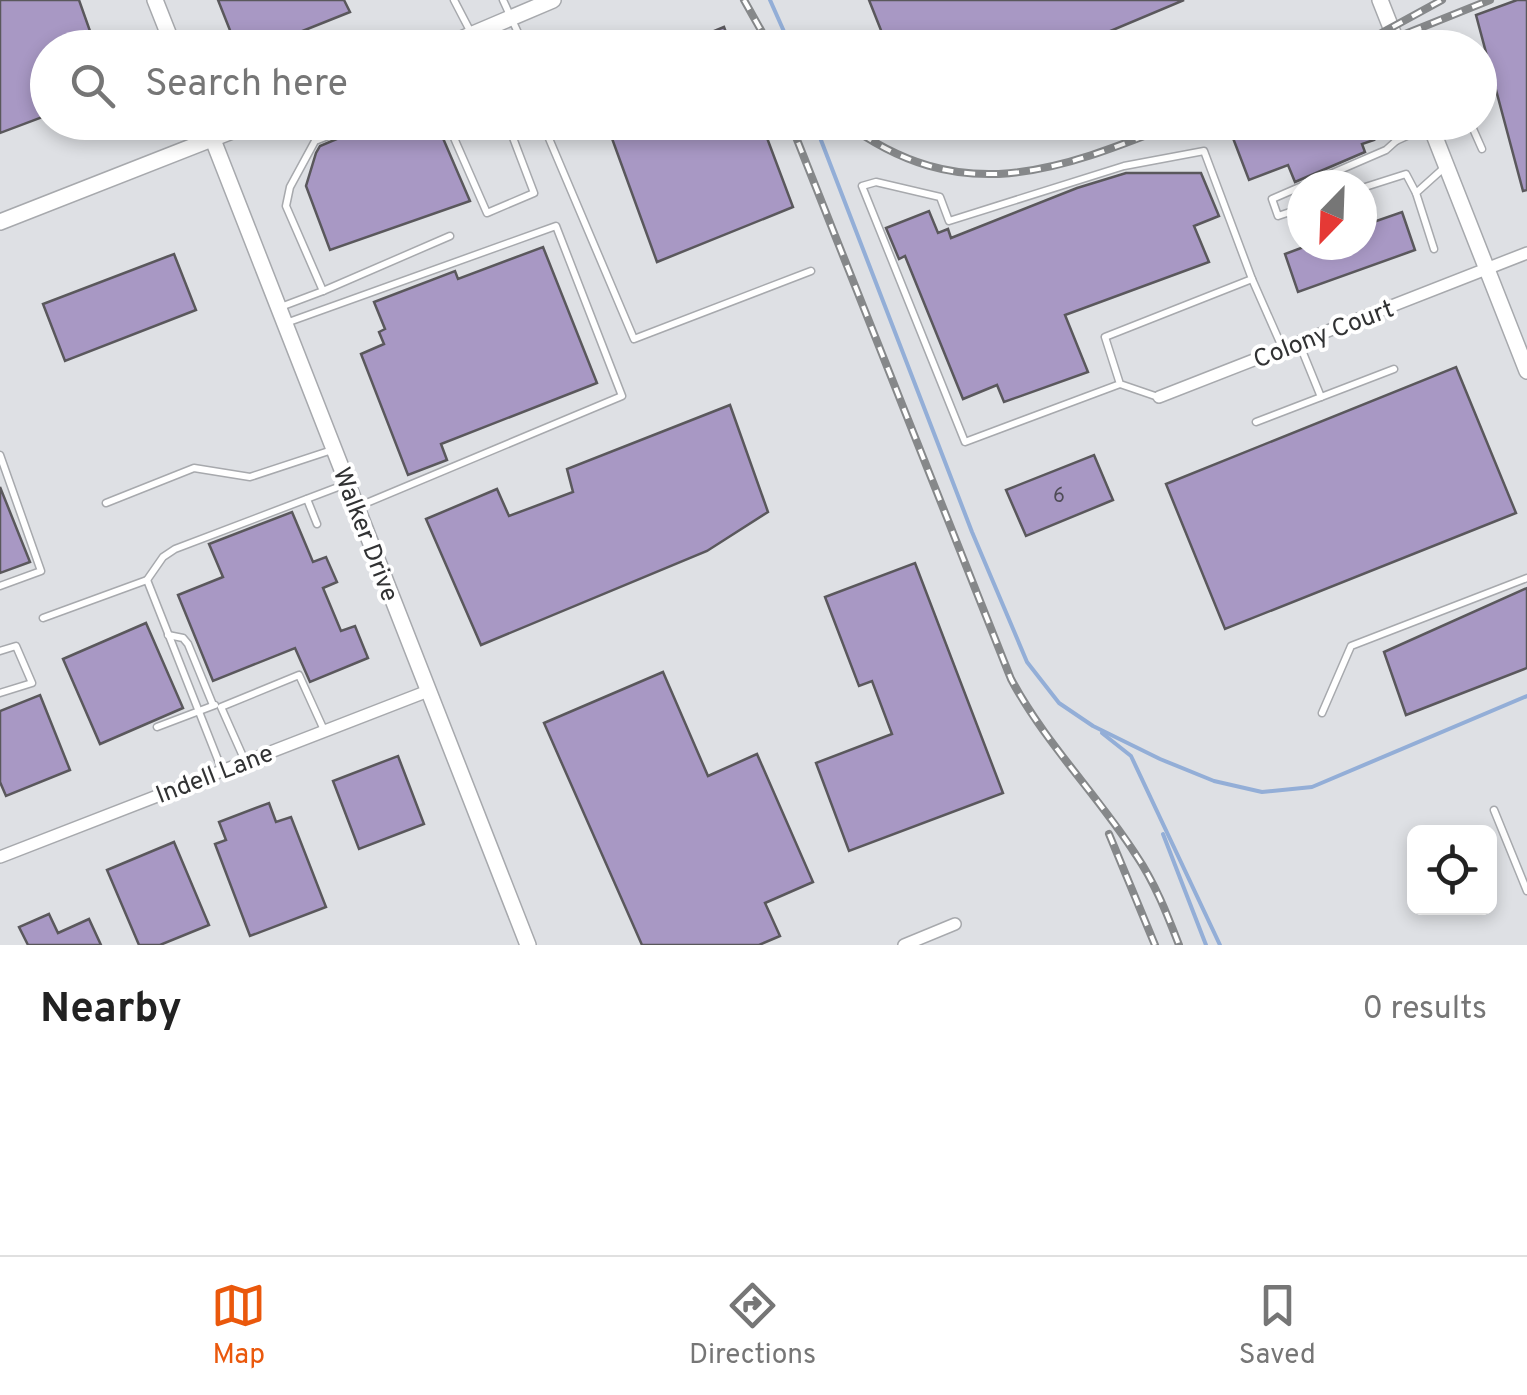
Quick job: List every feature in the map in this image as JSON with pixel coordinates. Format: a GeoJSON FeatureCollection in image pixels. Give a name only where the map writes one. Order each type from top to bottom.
{"type":"FeatureCollection","features":[{"type":"Feature","properties":{"kind":"street"},"geometry":{"type":"LineString","coordinates":[[154,0],[166,30]]}},
{"type":"Feature","properties":{"kind":"street"},"geometry":{"type":"LineString","coordinates":[[492,30],[511,17],[553,0]]}},
{"type":"Feature","properties":{"kind":"street"},"geometry":{"type":"LineString","coordinates":[[1380,0],[1392,30]]}},
{"type":"Feature","properties":{"kind":"street"},"geometry":{"type":"LineString","coordinates":[[0,222],[210,140]]}},
{"type":"Feature","properties":{"kind":"street","name":"Walker Drive"},"geometry":{"type":"LineString","coordinates":[[213,140],[528,945]]}},
{"type":"Feature","properties":{"kind":"street"},"geometry":{"type":"LineString","coordinates":[[1436,140],[1527,371]]}},
{"type":"Feature","properties":{"kind":"street","name":"Colony Court"},"geometry":{"type":"LineString","coordinates":[[1159,397],[1527,252]]}},
{"type":"Feature","properties":{"kind":"street","name":"Indell Lane"},"geometry":{"type":"LineString","coordinates":[[0,857],[428,691]]}},
{"type":"Feature","properties":{"kind":"street"},"geometry":{"type":"LineString","coordinates":[[904,945],[955,924]]}},
{"type":"Feature","properties":{"kind":"lane"},"geometry":{"type":"LineString","coordinates":[[454,0],[470,30]]}},
{"type":"Feature","properties":{"kind":"lane"},"geometry":{"type":"LineString","coordinates":[[503,0],[517,30]]}},
{"type":"Feature","properties":{"kind":"lane"},"geometry":{"type":"LineString","coordinates":[[318,140],[290,187],[286,206],[323,291]]}},
{"type":"Feature","properties":{"kind":"lane"},"geometry":{"type":"LineString","coordinates":[[456,140],[488,213],[534,193],[515,140]]}},
{"type":"Feature","properties":{"kind":"lane"},"geometry":{"type":"LineString","coordinates":[[550,140],[634,340],[812,271]]}},
{"type":"Feature","properties":{"kind":"lane"},"geometry":{"type":"LineString","coordinates":[[1478,140],[1482,149]]}},
{"type":"Feature","properties":{"kind":"lane"},"geometry":{"type":"LineString","coordinates":[[1340,170],[1386,150],[1396,141]]}},
{"type":"Feature","properties":{"kind":"lane"},"geometry":{"type":"LineString","coordinates":[[1159,397],[1120,384],[965,442],[862,186],[876,182],[940,196],[949,221],[1124,166],[1204,151],[1282,348]]}},
{"type":"Feature","properties":{"kind":"lane"},"geometry":{"type":"LineString","coordinates":[[1416,192],[1446,166]]}},
{"type":"Feature","properties":{"kind":"lane"},"geometry":{"type":"LineString","coordinates":[[1377,183],[1406,174],[1416,192],[1434,249]]}},
{"type":"Feature","properties":{"kind":"lane"},"geometry":{"type":"LineString","coordinates":[[1287,193],[1272,199],[1278,216],[1287,213]]}},
{"type":"Feature","properties":{"kind":"lane"},"geometry":{"type":"LineString","coordinates":[[284,324],[556,226],[622,396],[356,508]]}},
{"type":"Feature","properties":{"kind":"lane"},"geometry":{"type":"LineString","coordinates":[[278,308],[450,236]]}},
{"type":"Feature","properties":{"kind":"lane"},"geometry":{"type":"LineString","coordinates":[[1120,384],[1105,337],[1252,279]]}},
{"type":"Feature","properties":{"kind":"lane"},"geometry":{"type":"LineString","coordinates":[[1298,342],[1321,397]]}},
{"type":"Feature","properties":{"kind":"lane"},"geometry":{"type":"LineString","coordinates":[[1256,422],[1394,369]]}},
{"type":"Feature","properties":{"kind":"lane"},"geometry":{"type":"LineString","coordinates":[[106,502],[194,468],[250,478],[334,450]]}},
{"type":"Feature","properties":{"kind":"lane"},"geometry":{"type":"LineString","coordinates":[[0,454],[40,571],[0,586]]}},
{"type":"Feature","properties":{"kind":"lane"},"geometry":{"type":"LineString","coordinates":[[43,618],[147,580],[163,556],[175,548],[347,484]]}},
{"type":"Feature","properties":{"kind":"lane"},"geometry":{"type":"LineString","coordinates":[[307,499],[317,524]]}},
{"type":"Feature","properties":{"kind":"lane"},"geometry":{"type":"LineString","coordinates":[[1322,713],[1351,646],[1527,578]]}},
{"type":"Feature","properties":{"kind":"lane"},"geometry":{"type":"LineString","coordinates":[[147,580],[222,770]]}},
{"type":"Feature","properties":{"kind":"lane"},"geometry":{"type":"LineString","coordinates":[[168,635],[183,638],[188,644],[245,761]]}},
{"type":"Feature","properties":{"kind":"lane"},"geometry":{"type":"LineString","coordinates":[[0,651],[16,646],[32,683],[0,692]]}},
{"type":"Feature","properties":{"kind":"lane"},"geometry":{"type":"LineString","coordinates":[[157,727],[299,675],[324,730]]}},
{"type":"Feature","properties":{"kind":"lane"},"geometry":{"type":"LineString","coordinates":[[1494,810],[1527,891]]}},
{"type":"Feature","properties":{"kind":"building"},"geometry":{"type":"Polygon","coordinates":[[[0,0],[79,0],[90,30],[30,30],[30,122],[0,133],[0,0]]]}},
{"type":"Feature","properties":{"kind":"building"},"geometry":{"type":"Polygon","coordinates":[[[218,0],[344,0],[350,12],[305,30],[230,30],[218,0]]]}},
{"type":"Feature","properties":{"kind":"building"},"geometry":{"type":"Polygon","coordinates":[[[869,0],[1184,0],[1113,30],[881,30],[869,0]]]}},
{"type":"Feature","properties":{"kind":"building"},"geometry":{"type":"Polygon","coordinates":[[[1527,0],[1527,190],[1523,191],[1497,94],[1497,30],[1480,30],[1476,15],[1527,0]]]}},
{"type":"Feature","properties":{"kind":"building"},"geometry":{"type":"Polygon","coordinates":[[[334,140],[444,140],[470,201],[330,250],[306,186],[320,146],[334,140]]]}},
{"type":"Feature","properties":{"kind":"building"},"geometry":{"type":"Polygon","coordinates":[[[613,140],[768,140],[793,207],[657,262],[613,140]]]}},
{"type":"Feature","properties":{"kind":"building"},"geometry":{"type":"Polygon","coordinates":[[[1234,140],[1374,140],[1362,144],[1365,152],[1323,170],[1290,170],[1288,165],[1249,180],[1234,140]]]}},
{"type":"Feature","properties":{"kind":"building"},"geometry":{"type":"Polygon","coordinates":[[[1126,173],[1201,173],[1219,216],[1194,226],[1209,262],[1065,315],[1088,372],[1004,402],[997,385],[963,399],[905,256],[899,259],[886,228],[929,211],[938,233],[948,229],[951,238],[1126,173]]]}},
{"type":"Feature","properties":{"kind":"building"},"geometry":{"type":"Polygon","coordinates":[[[1402,212],[1415,250],[1298,292],[1287,260],[1377,260],[1377,221],[1402,212]]]}},
{"type":"Feature","properties":{"kind":"building"},"geometry":{"type":"Polygon","coordinates":[[[543,247],[597,383],[441,444],[447,460],[408,475],[361,354],[384,344],[379,332],[385,329],[374,302],[455,271],[458,279],[543,247]]]}},
{"type":"Feature","properties":{"kind":"building"},"geometry":{"type":"Polygon","coordinates":[[[174,254],[196,310],[65,361],[43,304],[174,254]]]}},
{"type":"Feature","properties":{"kind":"building"},"geometry":{"type":"Polygon","coordinates":[[[1456,367],[1516,513],[1225,629],[1166,484],[1456,367]]]}},
{"type":"Feature","properties":{"kind":"building"},"geometry":{"type":"Polygon","coordinates":[[[730,405],[768,512],[707,551],[481,645],[426,519],[497,489],[509,516],[573,492],[567,469],[730,405]]]}},
{"type":"Feature","properties":{"kind":"building"},"geometry":{"type":"Polygon","coordinates":[[[1094,455],[1113,500],[1026,536],[1006,490],[1094,455]]]}},
{"type":"Feature","properties":{"kind":"building"},"geometry":{"type":"Polygon","coordinates":[[[0,487],[30,562],[0,573],[0,487]]]}},
{"type":"Feature","properties":{"kind":"building"},"geometry":{"type":"Polygon","coordinates":[[[292,512],[313,562],[326,557],[337,582],[323,588],[341,631],[355,626],[368,658],[310,682],[295,648],[213,681],[178,595],[223,577],[209,544],[292,512]]]}},
{"type":"Feature","properties":{"kind":"building"},"geometry":{"type":"Polygon","coordinates":[[[915,563],[1003,793],[849,851],[816,763],[892,734],[872,681],[859,686],[825,597],[915,563]]]}},
{"type":"Feature","properties":{"kind":"building"},"geometry":{"type":"Polygon","coordinates":[[[1527,588],[1527,668],[1406,715],[1384,652],[1527,588]]]}},
{"type":"Feature","properties":{"kind":"building"},"geometry":{"type":"Polygon","coordinates":[[[146,623],[183,708],[100,744],[63,659],[146,623]]]}},
{"type":"Feature","properties":{"kind":"building"},"geometry":{"type":"Polygon","coordinates":[[[663,672],[708,776],[757,754],[813,882],[765,903],[780,936],[759,945],[642,945],[544,723],[663,672]]]}},
{"type":"Feature","properties":{"kind":"building"},"geometry":{"type":"Polygon","coordinates":[[[40,695],[70,770],[6,796],[0,782],[0,711],[40,695]]]}},
{"type":"Feature","properties":{"kind":"building"},"geometry":{"type":"Polygon","coordinates":[[[398,756],[424,824],[359,849],[333,781],[398,756]]]}},
{"type":"Feature","properties":{"kind":"building"},"geometry":{"type":"Polygon","coordinates":[[[269,803],[276,822],[291,817],[326,907],[250,936],[215,844],[226,840],[219,822],[269,803]]]}},
{"type":"Feature","properties":{"kind":"building"},"geometry":{"type":"Polygon","coordinates":[[[174,842],[209,925],[160,945],[139,945],[107,870],[174,842]]]}},
{"type":"Feature","properties":{"kind":"building"},"geometry":{"type":"Polygon","coordinates":[[[49,914],[58,933],[89,919],[101,945],[28,945],[19,927],[49,914]]]}},
{"type":"Feature","properties":{"kind":"waterway"},"geometry":{"type":"LineString","coordinates":[[770,0],[783,30]]}},
{"type":"Feature","properties":{"kind":"waterway"},"geometry":{"type":"LineString","coordinates":[[821,140],[972,532],[1027,662],[1059,703],[1093,726],[1160,759],[1214,781],[1262,792],[1312,787],[1527,696]]}},
{"type":"Feature","properties":{"kind":"waterway"},"geometry":{"type":"LineString","coordinates":[[1102,733],[1131,756],[1220,945]]}},
{"type":"Feature","properties":{"kind":"waterway"},"geometry":{"type":"LineString","coordinates":[[1163,834],[1206,945]]}},
{"type":"Feature","properties":{"kind":"railway"},"geometry":{"type":"LineString","coordinates":[[744,0],[761,30]]}},
{"type":"Feature","properties":{"kind":"railway"},"geometry":{"type":"LineString","coordinates":[[1387,30],[1442,0]]}},
{"type":"Feature","properties":{"kind":"railway"},"geometry":{"type":"LineString","coordinates":[[1415,30],[1490,0]]}},
{"type":"Feature","properties":{"kind":"railway"},"geometry":{"type":"LineString","coordinates":[[797,140],[1011,679],[1039,725],[1143,866],[1179,945]]}},
{"type":"Feature","properties":{"kind":"railway"},"geometry":{"type":"LineString","coordinates":[[873,140],[929,166],[970,173],[1011,173],[1052,166],[1133,140]]}},
{"type":"Feature","properties":{"kind":"railway"},"geometry":{"type":"LineString","coordinates":[[1109,834],[1155,945]]}}]}
